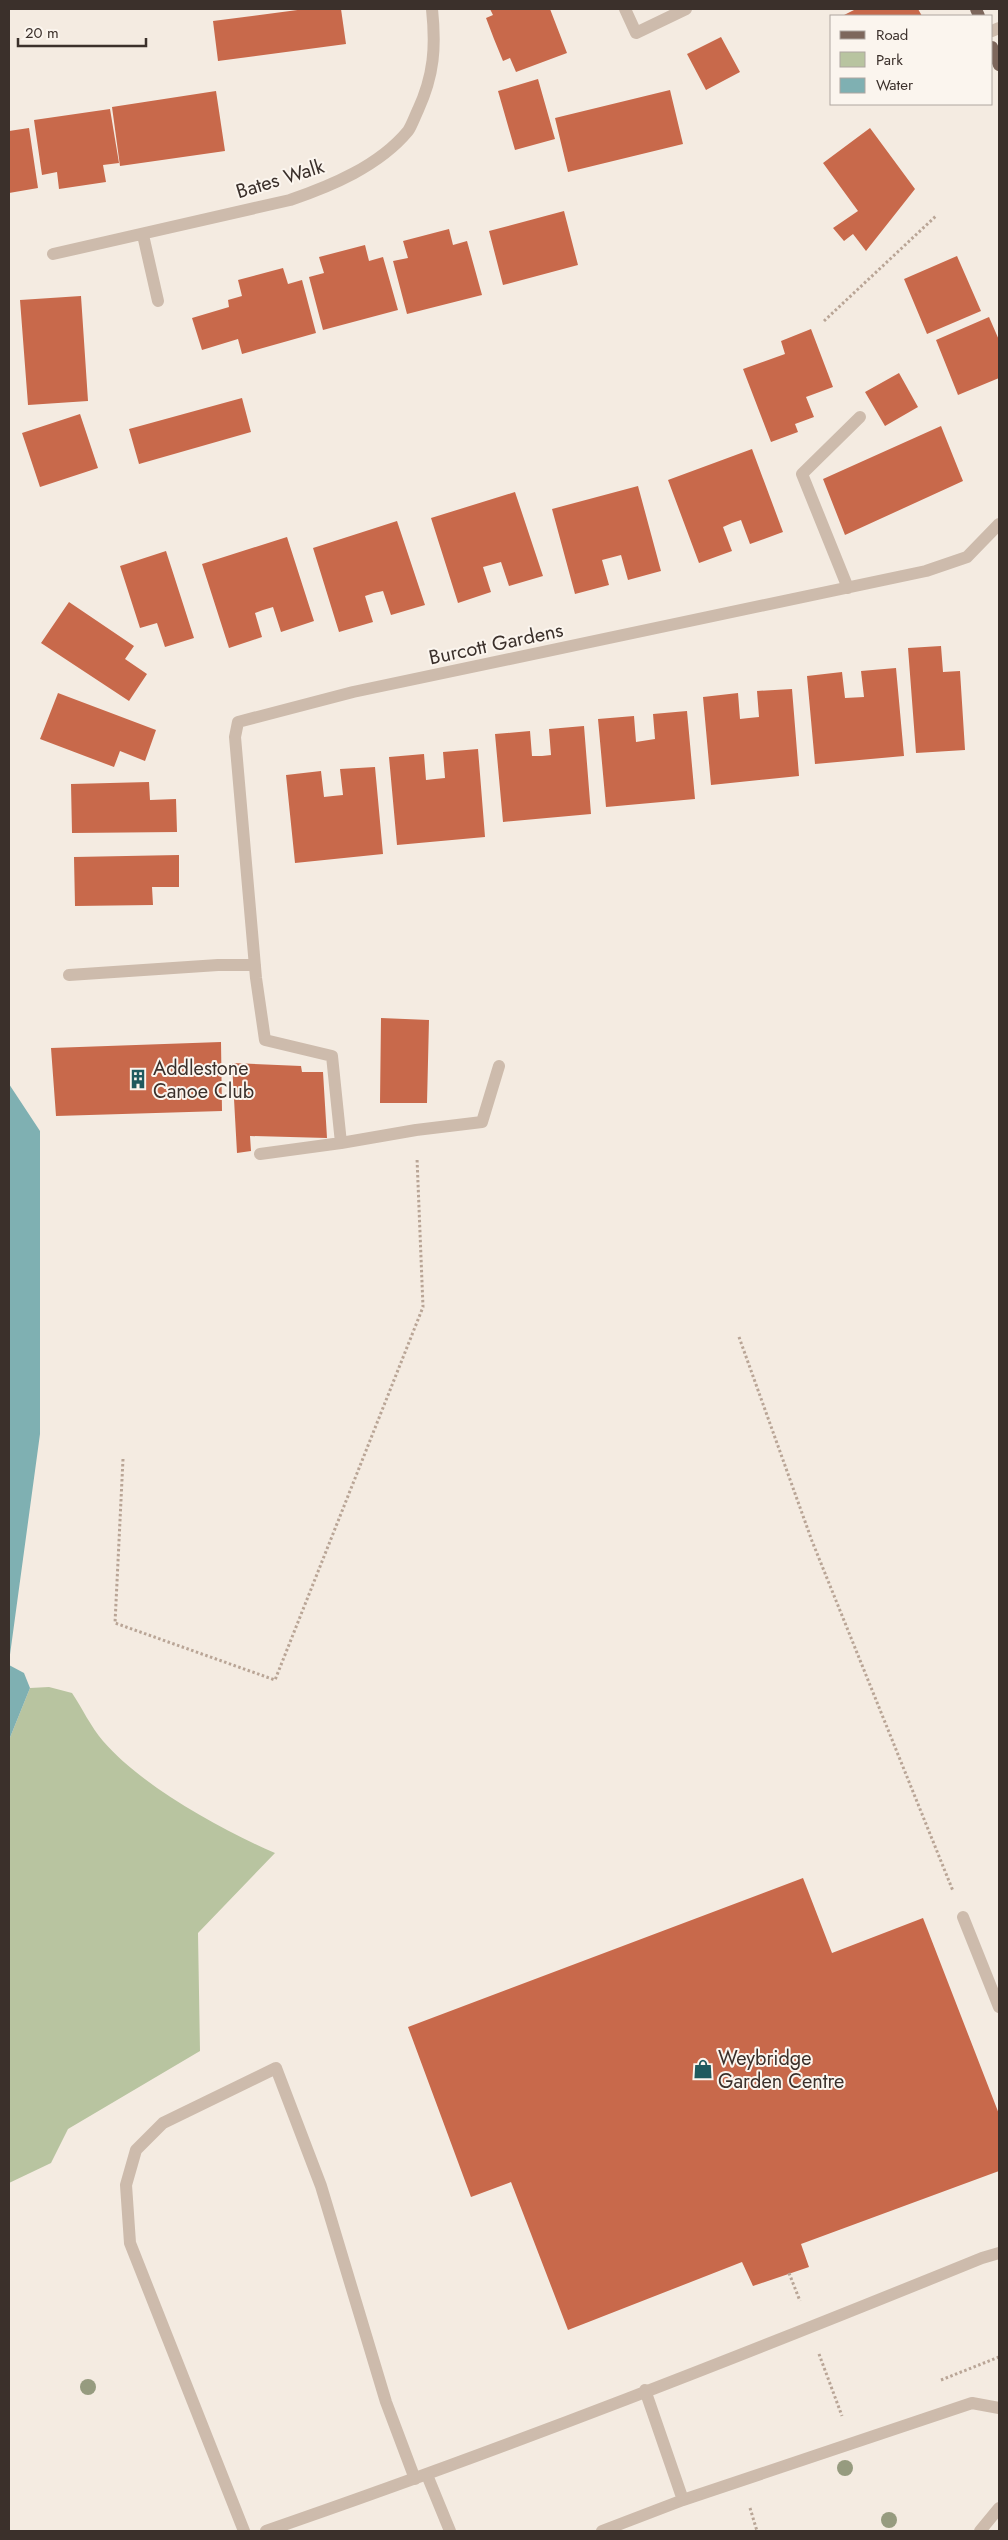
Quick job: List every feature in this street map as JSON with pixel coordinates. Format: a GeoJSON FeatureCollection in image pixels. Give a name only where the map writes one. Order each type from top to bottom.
{"type":"FeatureCollection","features":[{"type":"Feature","properties":{"kind":"main road"},"geometry":{"type":"LineString","coordinates":[[993,50],[999,65]]}},
{"type":"Feature","properties":{"kind":"street","name":"Bates Walk"},"geometry":{"type":"LineString","coordinates":[[53,254],[290,200],[322,189],[384,154],[409,130],[424,97],[433,66],[434,33],[432,9]]}},
{"type":"Feature","properties":{"kind":"street"},"geometry":{"type":"LineString","coordinates":[[625,9],[636,32],[686,9]]}},
{"type":"Feature","properties":{"kind":"street"},"geometry":{"type":"LineString","coordinates":[[142,235],[158,301]]}},
{"type":"Feature","properties":{"kind":"street"},"geometry":{"type":"LineString","coordinates":[[848,588],[802,474],[860,417]]}},
{"type":"Feature","properties":{"kind":"street","name":"Burcott Gardens"},"geometry":{"type":"LineString","coordinates":[[255,972],[235,737],[238,722],[352,692],[926,571],[967,557],[999,524]]}},
{"type":"Feature","properties":{"kind":"street"},"geometry":{"type":"LineString","coordinates":[[69,975],[218,965],[255,972],[265,1040],[332,1056],[341,1143]]}},
{"type":"Feature","properties":{"kind":"street"},"geometry":{"type":"LineString","coordinates":[[260,1154],[482,1122],[499,1066]]}},
{"type":"Feature","properties":{"kind":"street"},"geometry":{"type":"LineString","coordinates":[[963,1917],[999,2007]]}},
{"type":"Feature","properties":{"kind":"street"},"geometry":{"type":"LineString","coordinates":[[244,2531],[130,2243],[126,2185],[136,2150],[163,2123],[276,2068],[321,2186],[386,2402],[415,2479]]}},
{"type":"Feature","properties":{"kind":"street"},"geometry":{"type":"LineString","coordinates":[[266,2531],[427,2475],[810,2328],[982,2258],[999,2253]]}},
{"type":"Feature","properties":{"kind":"street"},"geometry":{"type":"LineString","coordinates":[[645,2390],[684,2500]]}},
{"type":"Feature","properties":{"kind":"street"},"geometry":{"type":"LineString","coordinates":[[602,2531],[684,2500],[972,2403],[999,2408]]}},
{"type":"Feature","properties":{"kind":"street"},"geometry":{"type":"LineString","coordinates":[[427,2475],[450,2531]]}},
{"type":"Feature","properties":{"kind":"street"},"geometry":{"type":"LineString","coordinates":[[980,2531],[999,2508]]}},
{"type":"Feature","properties":{"kind":"path"},"geometry":{"type":"LineString","coordinates":[[824,320],[936,216]]}},
{"type":"Feature","properties":{"kind":"path"},"geometry":{"type":"LineString","coordinates":[[123,1459],[115,1623],[275,1680],[424,1307],[416,1130]]}},
{"type":"Feature","properties":{"kind":"path"},"geometry":{"type":"LineString","coordinates":[[739,1337],[812,1541],[963,1917]]}},
{"type":"Feature","properties":{"kind":"path"},"geometry":{"type":"LineString","coordinates":[[790,2273],[843,2419]]}},
{"type":"Feature","properties":{"kind":"path"},"geometry":{"type":"LineString","coordinates":[[935,2382],[999,2357]]}},
{"type":"Feature","properties":{"kind":"green space"},"geometry":{"type":"Polygon","coordinates":[[[49,1687],[72,1693],[103,1741],[139,1775],[207,1819],[275,1853],[198,1933],[200,2051],[68,2129],[51,2163],[9,2183],[9,1740],[30,1688],[49,1687]]]}},
{"type":"Feature","properties":{"kind":"water"},"geometry":{"type":"Polygon","coordinates":[[[9,1084],[40,1131],[40,1434],[9,1662],[9,1084]]]}},
{"type":"Feature","properties":{"kind":"water"},"geometry":{"type":"Polygon","coordinates":[[[9,1665],[24,1673],[30,1688],[9,1740],[9,1665]]]}},
{"type":"Feature","properties":{"kind":"building"},"geometry":{"type":"Polygon","coordinates":[[[305,9],[341,9],[346,44],[218,61],[213,21],[305,9]]]}},
{"type":"Feature","properties":{"kind":"building"},"geometry":{"type":"Polygon","coordinates":[[[490,9],[550,9],[567,53],[516,72],[510,58],[503,61],[486,18],[493,15],[490,9]]]}},
{"type":"Feature","properties":{"kind":"building"},"geometry":{"type":"Polygon","coordinates":[[[856,9],[918,9],[921,15],[844,15],[856,9]]]}},
{"type":"Feature","properties":{"kind":"building"},"geometry":{"type":"Polygon","coordinates":[[[721,37],[740,72],[706,90],[687,54],[721,37]]]}},
{"type":"Feature","properties":{"kind":"building"},"geometry":{"type":"Polygon","coordinates":[[[538,79],[555,139],[515,150],[498,91],[538,79]]]}},
{"type":"Feature","properties":{"kind":"building"},"geometry":{"type":"Polygon","coordinates":[[[670,90],[683,144],[568,172],[555,118],[670,90]]]}},
{"type":"Feature","properties":{"kind":"building"},"geometry":{"type":"Polygon","coordinates":[[[216,91],[225,151],[120,166],[112,107],[216,91]]]}},
{"type":"Feature","properties":{"kind":"building"},"geometry":{"type":"Polygon","coordinates":[[[110,109],[119,163],[103,165],[106,182],[59,189],[57,172],[42,175],[34,120],[110,109]]]}},
{"type":"Feature","properties":{"kind":"building"},"geometry":{"type":"Polygon","coordinates":[[[29,128],[38,188],[9,193],[9,131],[29,128]]]}},
{"type":"Feature","properties":{"kind":"building"},"geometry":{"type":"Polygon","coordinates":[[[870,128],[915,189],[866,251],[853,234],[844,241],[833,228],[858,211],[823,163],[870,128]]]}},
{"type":"Feature","properties":{"kind":"building"},"geometry":{"type":"Polygon","coordinates":[[[564,211],[578,265],[503,285],[489,231],[564,211]]]}},
{"type":"Feature","properties":{"kind":"building"},"geometry":{"type":"Polygon","coordinates":[[[449,229],[453,245],[467,241],[482,295],[407,314],[393,261],[408,258],[403,241],[449,229]]]}},
{"type":"Feature","properties":{"kind":"building"},"geometry":{"type":"Polygon","coordinates":[[[365,245],[369,261],[383,257],[398,310],[323,330],[309,277],[324,273],[319,257],[365,245]]]}},
{"type":"Feature","properties":{"kind":"building"},"geometry":{"type":"Polygon","coordinates":[[[957,256],[981,311],[927,334],[904,279],[957,256]]]}},
{"type":"Feature","properties":{"kind":"building"},"geometry":{"type":"Polygon","coordinates":[[[283,268],[288,284],[302,280],[316,333],[242,354],[238,339],[202,350],[192,318],[229,307],[228,300],[242,296],[238,280],[283,268]]]}},
{"type":"Feature","properties":{"kind":"building"},"geometry":{"type":"Polygon","coordinates":[[[81,296],[88,401],[28,405],[20,300],[81,296]]]}},
{"type":"Feature","properties":{"kind":"building"},"geometry":{"type":"Polygon","coordinates":[[[989,317],[999,340],[999,378],[958,395],[936,340],[989,317]]]}},
{"type":"Feature","properties":{"kind":"building"},"geometry":{"type":"Polygon","coordinates":[[[811,329],[833,387],[806,397],[814,417],[795,424],[798,432],[771,442],[743,369],[785,354],[781,341],[811,329]]]}},
{"type":"Feature","properties":{"kind":"building"},"geometry":{"type":"Polygon","coordinates":[[[899,373],[918,407],[885,426],[865,392],[899,373]]]}},
{"type":"Feature","properties":{"kind":"building"},"geometry":{"type":"Polygon","coordinates":[[[242,398],[251,432],[139,464],[129,429],[242,398]]]}},
{"type":"Feature","properties":{"kind":"building"},"geometry":{"type":"Polygon","coordinates":[[[80,414],[98,468],[40,487],[22,433],[80,414]]]}},
{"type":"Feature","properties":{"kind":"building"},"geometry":{"type":"Polygon","coordinates":[[[941,426],[963,481],[845,535],[823,479],[941,426]]]}},
{"type":"Feature","properties":{"kind":"building"},"geometry":{"type":"Polygon","coordinates":[[[752,449],[783,532],[750,544],[741,520],[732,523],[723,527],[732,551],[699,563],[668,480],[752,449]]]}},
{"type":"Feature","properties":{"kind":"building"},"geometry":{"type":"Polygon","coordinates":[[[638,486],[661,571],[628,580],[621,555],[602,560],[609,585],[575,594],[552,509],[638,486]]]}},
{"type":"Feature","properties":{"kind":"building"},"geometry":{"type":"Polygon","coordinates":[[[515,492],[543,576],[509,586],[501,562],[483,567],[491,592],[458,603],[431,518],[515,492]]]}},
{"type":"Feature","properties":{"kind":"building"},"geometry":{"type":"Polygon","coordinates":[[[397,521],[425,605],[391,615],[383,591],[374,593],[365,596],[373,622],[339,632],[313,548],[397,521]]]}},
{"type":"Feature","properties":{"kind":"building"},"geometry":{"type":"Polygon","coordinates":[[[287,537],[314,621],[281,632],[273,607],[263,610],[255,613],[262,637],[229,648],[202,564],[287,537]]]}},
{"type":"Feature","properties":{"kind":"building"},"geometry":{"type":"Polygon","coordinates":[[[166,551],[194,638],[165,647],[157,623],[140,628],[120,566],[166,551]]]}},
{"type":"Feature","properties":{"kind":"building"},"geometry":{"type":"Polygon","coordinates":[[[69,602],[134,646],[125,659],[147,674],[129,701],[41,643],[69,602]]]}},
{"type":"Feature","properties":{"kind":"building"},"geometry":{"type":"Polygon","coordinates":[[[941,646],[943,672],[960,671],[965,750],[916,753],[908,648],[941,646]]]}},
{"type":"Feature","properties":{"kind":"building"},"geometry":{"type":"Polygon","coordinates":[[[896,668],[904,756],[815,764],[807,676],[842,672],[845,698],[864,697],[861,671],[896,668]]]}},
{"type":"Feature","properties":{"kind":"building"},"geometry":{"type":"Polygon","coordinates":[[[792,689],[799,776],[711,785],[703,697],[738,693],[740,719],[759,717],[757,691],[792,689]]]}},
{"type":"Feature","properties":{"kind":"building"},"geometry":{"type":"Polygon","coordinates":[[[58,693],[156,730],[145,761],[120,751],[114,767],[40,739],[58,693]]]}},
{"type":"Feature","properties":{"kind":"building"},"geometry":{"type":"Polygon","coordinates":[[[687,711],[695,799],[606,807],[598,719],[634,716],[636,742],[655,739],[653,714],[687,711]]]}},
{"type":"Feature","properties":{"kind":"building"},"geometry":{"type":"Polygon","coordinates":[[[584,726],[591,814],[503,822],[495,734],[530,731],[532,756],[542,756],[551,755],[549,729],[584,726]]]}},
{"type":"Feature","properties":{"kind":"building"},"geometry":{"type":"Polygon","coordinates":[[[478,749],[485,837],[397,845],[389,757],[424,754],[426,780],[445,778],[443,752],[478,749]]]}},
{"type":"Feature","properties":{"kind":"building"},"geometry":{"type":"Polygon","coordinates":[[[375,767],[383,854],[295,863],[286,775],[321,771],[324,797],[343,795],[340,769],[375,767]]]}},
{"type":"Feature","properties":{"kind":"building"},"geometry":{"type":"Polygon","coordinates":[[[149,782],[150,800],[176,799],[177,832],[72,833],[71,784],[149,782]]]}},
{"type":"Feature","properties":{"kind":"building"},"geometry":{"type":"Polygon","coordinates":[[[179,855],[179,887],[152,887],[153,905],[75,906],[74,857],[179,855]]]}},
{"type":"Feature","properties":{"kind":"building"},"geometry":{"type":"Polygon","coordinates":[[[381,1018],[429,1020],[427,1103],[380,1103],[381,1018]]]}},
{"type":"Feature","properties":{"kind":"building","name":"Addlestone Canoe Club"},"geometry":{"type":"Polygon","coordinates":[[[221,1042],[222,1111],[56,1116],[51,1048],[221,1042]]]}},
{"type":"Feature","properties":{"kind":"building"},"geometry":{"type":"Polygon","coordinates":[[[232,1063],[301,1066],[302,1072],[323,1072],[327,1138],[250,1136],[251,1151],[237,1153],[232,1063]]]}},
{"type":"Feature","properties":{"kind":"building","name":"Weybridge Garden Centre"},"geometry":{"type":"Polygon","coordinates":[[[803,1878],[832,1953],[923,1918],[999,2114],[999,2171],[801,2244],[809,2267],[753,2286],[742,2262],[568,2330],[511,2182],[471,2197],[408,2027],[803,1878]]]}},
{"type":"Feature","properties":{"kind":"place","name":"Addlestone Canoe Club"},"geometry":{"type":"Point","coordinates":[138,1079]}},
{"type":"Feature","properties":{"kind":"place","name":"Weybridge Garden Centre"},"geometry":{"type":"Point","coordinates":[703,2069]}}]}
